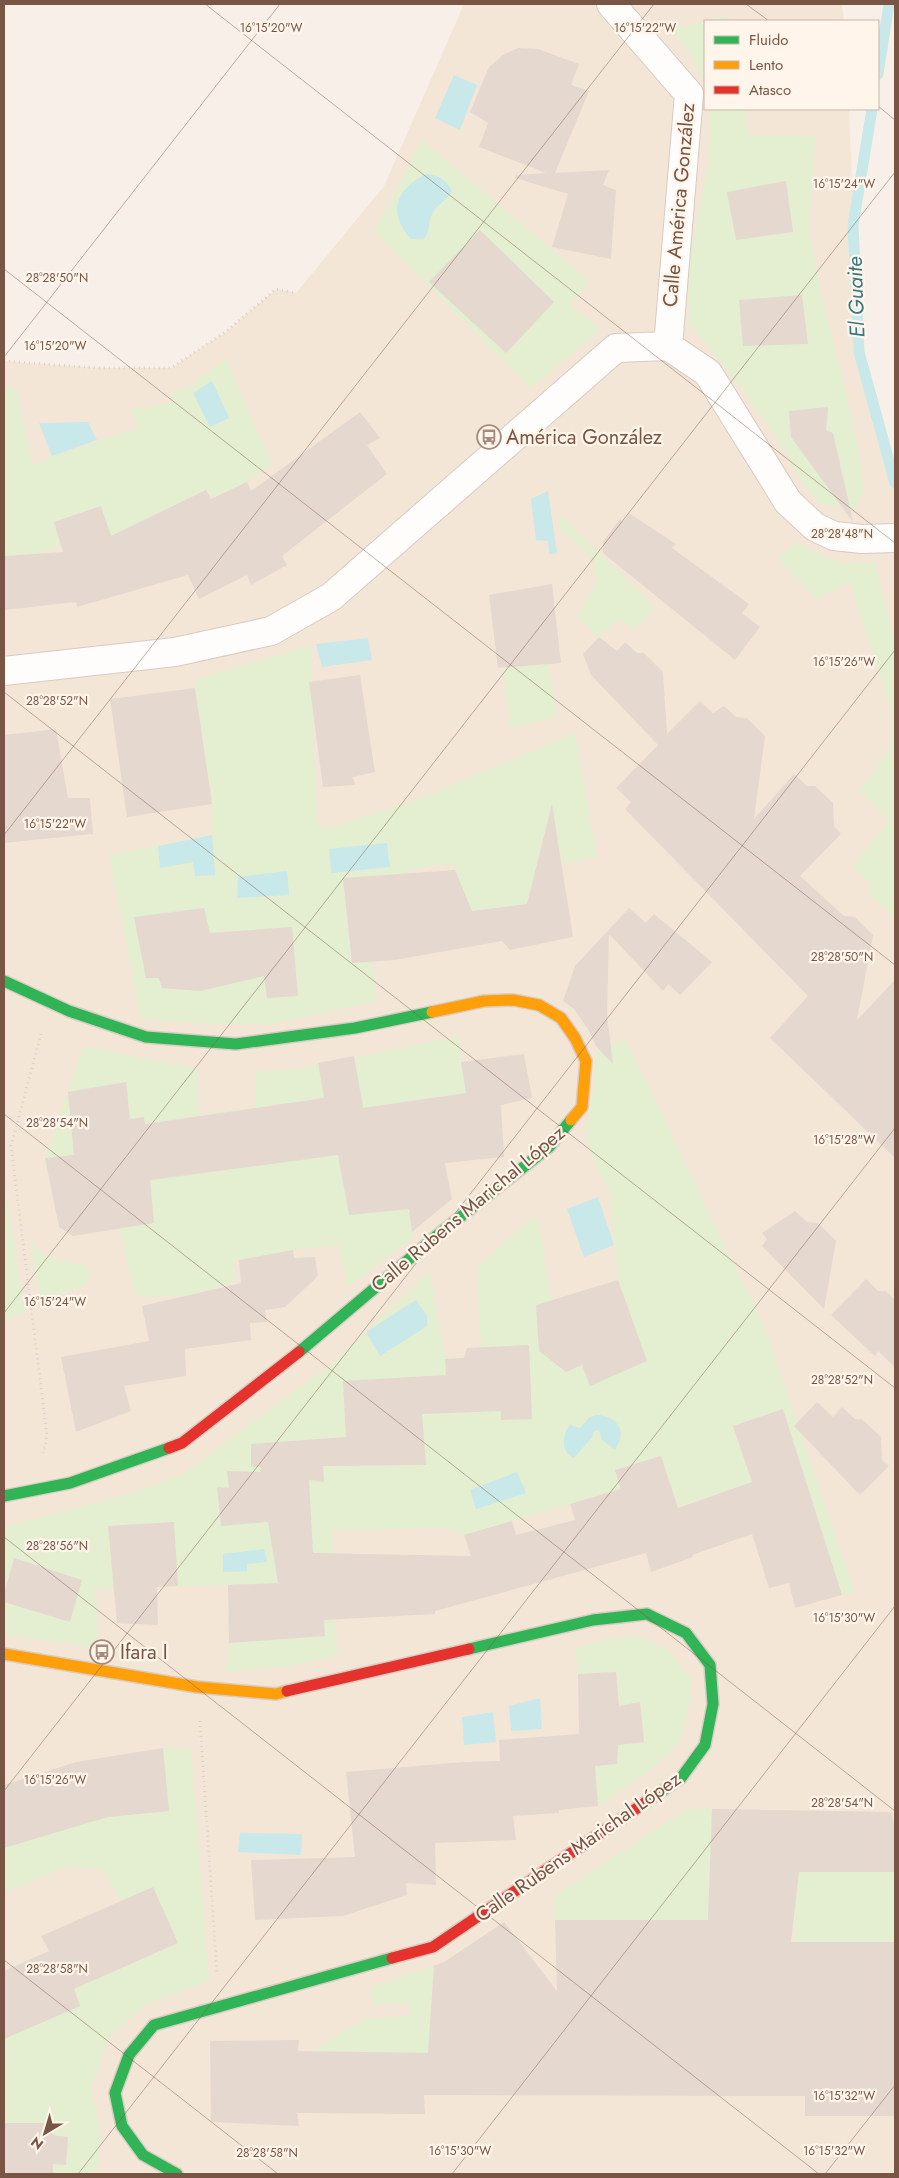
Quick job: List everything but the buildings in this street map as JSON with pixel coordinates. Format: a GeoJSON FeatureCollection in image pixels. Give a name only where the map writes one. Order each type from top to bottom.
{"type":"FeatureCollection","features":[{"type":"Feature","properties":{"kind":"street","name":"Calle América González"},"geometry":{"type":"LineString","coordinates":[[611,4],[689,94],[668,346]]}},
{"type":"Feature","properties":{"kind":"street"},"geometry":{"type":"LineString","coordinates":[[4,671],[175,652],[271,632],[331,597],[616,348],[668,346],[708,373],[788,502],[815,526],[834,536],[862,539],[895,538]]}},
{"type":"Feature","properties":{"kind":"street","name":"Calle Rubens Marichal López"},"geometry":{"type":"LineString","coordinates":[[4,981],[69,1011],[146,1037],[236,1044],[355,1028],[484,1001],[513,1000],[539,1005],[561,1018],[575,1038],[586,1061],[582,1107],[549,1147],[440,1234],[275,1372],[182,1443],[70,1483],[4,1496]]}},
{"type":"Feature","properties":{"kind":"street","name":"Calle Rubens Marichal López"},"geometry":{"type":"LineString","coordinates":[[4,1654],[197,1686],[276,1694],[593,1620],[647,1614],[686,1634],[710,1665],[713,1704],[705,1746],[681,1778],[432,1947],[154,2025],[129,2055],[115,2094],[122,2126],[143,2155],[177,2174]]}},
{"type":"Feature","properties":{"kind":"path"},"geometry":{"type":"LineString","coordinates":[[4,361],[99,368],[172,368],[227,331],[276,289],[296,293]]}},
{"type":"Feature","properties":{"kind":"path"},"geometry":{"type":"LineString","coordinates":[[36,1457],[44,1454],[47,1435],[11,1146],[50,1002]]}},
{"type":"Feature","properties":{"kind":"path"},"geometry":{"type":"LineString","coordinates":[[197,1686],[220,2007]]}},
{"type":"Feature","properties":{"kind":"shaded area"},"geometry":{"type":"Polygon","coordinates":[[[464,4],[842,4],[844,20],[704,20],[704,110],[849,110],[859,352],[895,483],[895,2174],[4,2174],[4,361],[99,368],[171,368],[227,331],[276,289],[296,293],[384,186],[464,4]]]}},
{"type":"Feature","properties":{"kind":"green space"},"geometry":{"type":"Polygon","coordinates":[[[721,17],[726,20],[709,20],[721,17]]]}},
{"type":"Feature","properties":{"kind":"green space"},"geometry":{"type":"Polygon","coordinates":[[[704,21],[704,83],[688,49],[669,30],[704,21]]]}},
{"type":"Feature","properties":{"kind":"green space"},"geometry":{"type":"Polygon","coordinates":[[[710,110],[746,110],[747,135],[816,135],[809,230],[825,312],[841,371],[860,457],[863,492],[855,509],[820,504],[803,484],[779,442],[738,384],[689,323],[688,270],[710,152],[710,110]]]}},
{"type":"Feature","properties":{"kind":"green space"},"geometry":{"type":"Polygon","coordinates":[[[422,140],[590,281],[570,304],[601,330],[530,388],[374,232],[422,140]]]}},
{"type":"Feature","properties":{"kind":"green space"},"geometry":{"type":"Polygon","coordinates":[[[226,358],[272,465],[247,482],[211,499],[206,490],[159,513],[187,573],[131,592],[101,506],[54,522],[61,546],[35,554],[4,556],[4,388],[16,388],[33,466],[52,456],[138,428],[130,410],[173,402],[171,393],[190,386],[226,358]]]}},
{"type":"Feature","properties":{"kind":"green space"},"geometry":{"type":"Polygon","coordinates":[[[559,514],[654,605],[649,616],[634,630],[619,618],[599,637],[577,617],[598,580],[593,571],[595,563],[559,528],[559,514]]]}},
{"type":"Feature","properties":{"kind":"green space"},"geometry":{"type":"Polygon","coordinates":[[[796,542],[840,563],[875,563],[895,646],[895,919],[867,891],[872,884],[852,867],[889,821],[859,790],[869,779],[890,748],[892,713],[850,583],[817,599],[778,558],[796,542]]]}},
{"type":"Feature","properties":{"kind":"green space"},"geometry":{"type":"Polygon","coordinates":[[[311,645],[317,824],[329,828],[419,799],[575,733],[597,857],[562,864],[560,849],[540,853],[527,904],[472,911],[453,864],[430,866],[399,874],[343,878],[351,963],[373,961],[377,1001],[271,1024],[206,1024],[141,1019],[109,855],[212,835],[212,804],[195,688],[197,679],[311,645]]]}},
{"type":"Feature","properties":{"kind":"green space"},"geometry":{"type":"Polygon","coordinates":[[[549,664],[557,717],[510,728],[503,668],[549,664]]]}},
{"type":"Feature","properties":{"kind":"green space"},"geometry":{"type":"Polygon","coordinates":[[[459,1036],[466,1093],[410,1101],[405,1180],[414,1237],[347,1288],[339,1245],[293,1250],[239,1260],[233,1263],[236,1282],[186,1296],[141,1297],[135,1294],[119,1229],[73,1236],[59,1227],[45,1158],[83,1046],[197,1069],[199,1115],[255,1107],[255,1072],[303,1068],[459,1036]]]}},
{"type":"Feature","properties":{"kind":"green space"},"geometry":{"type":"Polygon","coordinates":[[[626,1040],[766,1331],[855,1593],[842,1595],[783,1409],[733,1426],[752,1482],[677,1507],[661,1456],[615,1470],[621,1489],[464,1535],[448,1528],[332,1530],[337,1655],[289,1666],[226,1672],[229,1643],[228,1585],[96,1588],[99,1648],[4,1634],[4,1527],[129,1494],[181,1475],[330,1365],[430,1271],[445,1358],[465,1358],[481,1347],[476,1268],[537,1213],[551,1300],[618,1280],[609,1189],[594,1162],[585,1134],[592,1100],[595,1056],[610,1044],[626,1040]]]}},
{"type":"Feature","properties":{"kind":"green space"},"geometry":{"type":"Polygon","coordinates":[[[4,1180],[25,1312],[4,1319],[4,1180]]]}},
{"type":"Feature","properties":{"kind":"green space"},"geometry":{"type":"Polygon","coordinates":[[[30,1241],[45,1256],[87,1266],[90,1277],[84,1286],[41,1303],[30,1241]]]}},
{"type":"Feature","properties":{"kind":"green space"},"geometry":{"type":"Polygon","coordinates":[[[639,1636],[669,1651],[692,1680],[686,1720],[679,1741],[662,1760],[598,1806],[595,1766],[617,1764],[618,1745],[644,1742],[640,1703],[619,1706],[616,1672],[578,1674],[575,1648],[604,1640],[639,1636]]]}},
{"type":"Feature","properties":{"kind":"green space"},"geometry":{"type":"Polygon","coordinates":[[[163,1748],[191,1749],[209,1981],[147,2004],[110,2036],[91,2087],[101,2138],[99,2165],[90,2174],[53,2174],[52,2123],[4,2123],[4,2039],[79,2006],[74,1989],[178,1943],[153,1888],[121,1901],[102,1870],[68,1866],[4,1893],[4,1848],[108,1817],[168,1811],[163,1748]]]}},
{"type":"Feature","properties":{"kind":"green space"},"geometry":{"type":"Polygon","coordinates":[[[687,1809],[712,1809],[710,1872],[895,1872],[895,1942],[796,1942],[793,1920],[555,1920],[554,1896],[687,1809]]]}},
{"type":"Feature","properties":{"kind":"green space"},"geometry":{"type":"Polygon","coordinates":[[[434,1966],[431,2012],[895,2005],[895,2053],[435,2053],[313,2051],[362,2019],[410,2016],[409,2003],[374,2005],[371,1987],[434,1966]]]}},
{"type":"Feature","properties":{"kind":"water"},"geometry":{"type":"Polygon","coordinates":[[[454,75],[477,85],[460,130],[435,118],[454,75]]]}},
{"type":"Feature","properties":{"kind":"water"},"geometry":{"type":"Polygon","coordinates":[[[426,174],[441,178],[452,191],[433,212],[424,239],[411,239],[399,220],[398,202],[408,187],[426,174]]]}},
{"type":"Feature","properties":{"kind":"water"},"geometry":{"type":"Polygon","coordinates":[[[212,381],[229,418],[210,427],[193,393],[212,381]]]}},
{"type":"Feature","properties":{"kind":"water"},"geometry":{"type":"Polygon","coordinates":[[[88,422],[97,440],[52,456],[39,423],[88,422]]]}},
{"type":"Feature","properties":{"kind":"water"},"geometry":{"type":"Polygon","coordinates":[[[548,491],[557,553],[549,554],[548,541],[536,540],[531,499],[548,491]]]}},
{"type":"Feature","properties":{"kind":"water"},"geometry":{"type":"Polygon","coordinates":[[[368,638],[372,660],[322,667],[316,644],[368,638]]]}},
{"type":"Feature","properties":{"kind":"water"},"geometry":{"type":"Polygon","coordinates":[[[212,835],[215,875],[195,876],[193,862],[160,868],[158,846],[212,835]]]}},
{"type":"Feature","properties":{"kind":"water"},"geometry":{"type":"Polygon","coordinates":[[[387,843],[390,867],[331,873],[329,849],[387,843]]]}},
{"type":"Feature","properties":{"kind":"water"},"geometry":{"type":"Polygon","coordinates":[[[287,871],[289,895],[237,898],[238,877],[287,871]]]}},
{"type":"Feature","properties":{"kind":"water"},"geometry":{"type":"Polygon","coordinates":[[[598,1197],[614,1245],[584,1257],[567,1209],[598,1197]]]}},
{"type":"Feature","properties":{"kind":"water"},"geometry":{"type":"Polygon","coordinates":[[[416,1300],[427,1316],[427,1326],[380,1356],[366,1332],[416,1300]]]}},
{"type":"Feature","properties":{"kind":"water"},"geometry":{"type":"Polygon","coordinates":[[[597,1415],[605,1416],[616,1422],[620,1431],[619,1443],[615,1450],[601,1439],[600,1432],[597,1430],[593,1432],[592,1437],[574,1458],[565,1448],[564,1439],[567,1430],[570,1425],[580,1428],[590,1417],[597,1415]]]}},
{"type":"Feature","properties":{"kind":"water"},"geometry":{"type":"Polygon","coordinates":[[[517,1472],[526,1493],[476,1509],[470,1490],[517,1472]]]}},
{"type":"Feature","properties":{"kind":"water"},"geometry":{"type":"Polygon","coordinates":[[[264,1549],[267,1562],[247,1564],[247,1571],[223,1572],[223,1554],[264,1549]]]}},
{"type":"Feature","properties":{"kind":"water"},"geometry":{"type":"Polygon","coordinates":[[[540,1698],[542,1729],[511,1731],[509,1706],[540,1698]]]}},
{"type":"Feature","properties":{"kind":"water"},"geometry":{"type":"Polygon","coordinates":[[[493,1712],[496,1742],[464,1745],[462,1717],[493,1712]]]}},
{"type":"Feature","properties":{"kind":"water"},"geometry":{"type":"Polygon","coordinates":[[[240,1833],[302,1834],[301,1855],[238,1852],[240,1833]]]}},
{"type":"Feature","properties":{"kind":"waterway","name":"El Guaite"},"geometry":{"type":"LineString","coordinates":[[879,68],[889,4]]}},
{"type":"Feature","properties":{"kind":"waterway","name":"El Guaite"},"geometry":{"type":"LineString","coordinates":[[872,110],[853,225],[859,352],[895,483]]}},
{"type":"Feature","properties":{"kind":"traffic: fast"},"geometry":{"type":"LineString","coordinates":[[4,981],[69,1011],[146,1037],[236,1044],[355,1028],[432,1012]]}},
{"type":"Feature","properties":{"kind":"traffic: fast"},"geometry":{"type":"LineString","coordinates":[[299,1352],[440,1233],[549,1147],[571,1120]]}},
{"type":"Feature","properties":{"kind":"traffic: fast"},"geometry":{"type":"LineString","coordinates":[[4,1496],[70,1483],[169,1448]]}},
{"type":"Feature","properties":{"kind":"traffic: fast"},"geometry":{"type":"LineString","coordinates":[[469,1649],[593,1620],[647,1614],[686,1633],[710,1665],[713,1704],[705,1745],[681,1778],[646,1802]]}},
{"type":"Feature","properties":{"kind":"traffic: fast"},"geometry":{"type":"LineString","coordinates":[[177,2174],[143,2155],[122,2126],[115,2093],[129,2055],[154,2025],[392,1958]]}},
{"type":"Feature","properties":{"kind":"traffic: slow"},"geometry":{"type":"LineString","coordinates":[[432,1012],[484,1001],[513,1000],[539,1005],[561,1018],[575,1038],[586,1061],[582,1107],[571,1120]]}},
{"type":"Feature","properties":{"kind":"traffic: slow"},"geometry":{"type":"LineString","coordinates":[[4,1654],[197,1687],[276,1694],[287,1691]]}},
{"type":"Feature","properties":{"kind":"traffic: jam"},"geometry":{"type":"LineString","coordinates":[[169,1448],[182,1443],[299,1352]]}},
{"type":"Feature","properties":{"kind":"traffic: jam"},"geometry":{"type":"LineString","coordinates":[[287,1691],[469,1649]]}},
{"type":"Feature","properties":{"kind":"traffic: jam"},"geometry":{"type":"LineString","coordinates":[[392,1958],[433,1947],[646,1802]]}},
{"type":"Feature","properties":{"kind":"place","name":"América González"},"geometry":{"type":"Point","coordinates":[489,437]}},
{"type":"Feature","properties":{"kind":"place","name":"Ifara I"},"geometry":{"type":"Point","coordinates":[102,1652]}}]}
